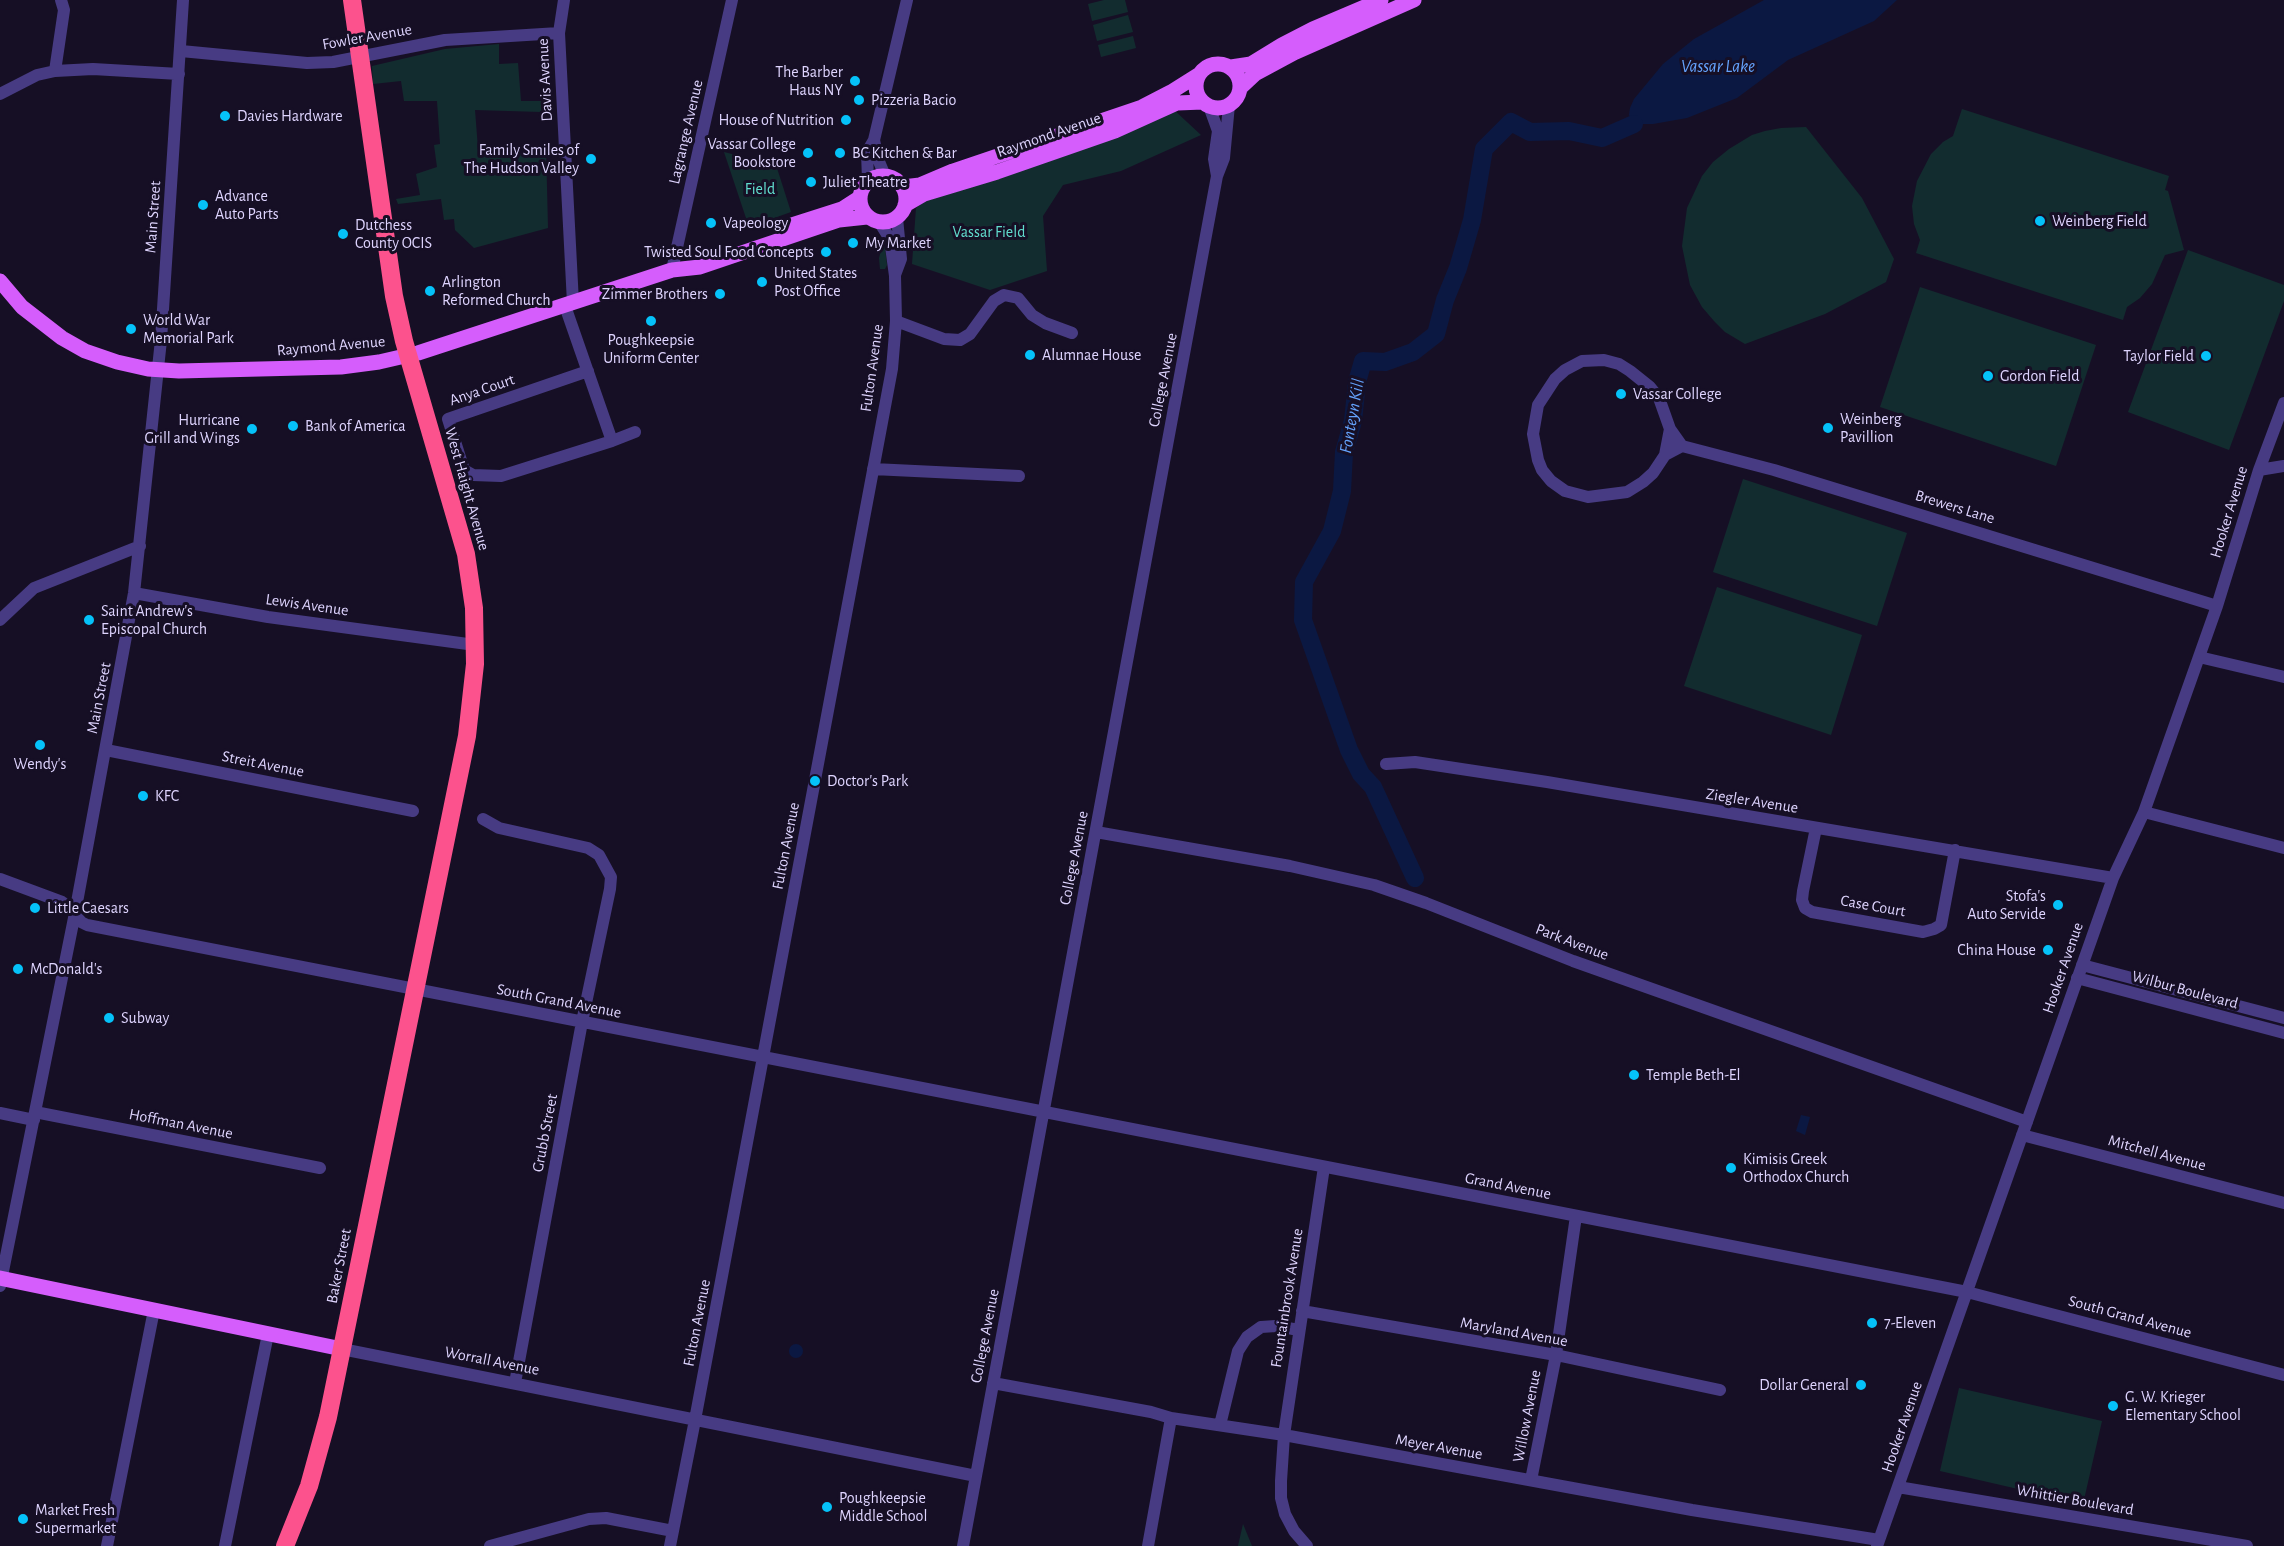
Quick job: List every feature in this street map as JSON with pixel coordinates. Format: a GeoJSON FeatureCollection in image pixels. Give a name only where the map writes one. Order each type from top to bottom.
{"type":"FeatureCollection","features":[{"type":"Feature","properties":{"kind":"highway","name":"West Haight Avenue"},"geometry":{"type":"LineString","coordinates":[[352,0],[393,287],[408,356],[466,554],[472,590],[475,645],[474,682],[467,736],[416,990]]}},
{"type":"Feature","properties":{"kind":"highway","name":"Baker Street"},"geometry":{"type":"LineString","coordinates":[[287,1543],[320,1451],[416,990]]}},
{"type":"Feature","properties":{"kind":"main road"},"geometry":{"type":"LineString","coordinates":[[1381,0],[1313,29],[1251,64],[1231,67],[1219,63],[1212,64],[1198,75],[1196,90],[1206,104],[1216,108],[1229,105],[1237,98],[1240,88],[1255,74],[1272,64],[1414,0]]}},
{"type":"Feature","properties":{"kind":"main road"},"geometry":{"type":"LineString","coordinates":[[1231,67],[1236,73],[1240,88]]}},
{"type":"Feature","properties":{"kind":"main road","name":"Raymond Avenue"},"geometry":{"type":"LineString","coordinates":[[903,187],[920,185],[953,171],[1142,106],[1172,92],[1198,75]]}},
{"type":"Feature","properties":{"kind":"main road","name":"Raymond Avenue"},"geometry":{"type":"LineString","coordinates":[[901,211],[924,194],[997,172],[1115,131],[1177,102],[1206,104]]}},
{"type":"Feature","properties":{"kind":"main road"},"geometry":{"type":"LineString","coordinates":[[876,176],[885,176],[895,179],[903,187],[906,196],[901,211],[889,222],[873,220],[862,211],[859,198],[863,185],[868,180],[876,176]]}},
{"type":"Feature","properties":{"kind":"main road","name":"Raymond Avenue"},"geometry":{"type":"LineString","coordinates":[[672,270],[687,260],[842,208],[859,198]]}},
{"type":"Feature","properties":{"kind":"main road","name":"Raymond Avenue"},"geometry":{"type":"LineString","coordinates":[[0,281],[35,318],[75,346],[117,362],[159,370],[211,371],[364,365],[408,356],[672,270],[700,267],[839,220],[873,220]]}},
{"type":"Feature","properties":{"kind":"main road","name":"Worrall Avenue"},"geometry":{"type":"LineString","coordinates":[[0,1281],[342,1349]]}},
{"type":"Feature","properties":{"kind":"street"},"geometry":{"type":"LineString","coordinates":[[55,71],[64,10],[61,0]]}},
{"type":"Feature","properties":{"kind":"street","name":"Main Street"},"geometry":{"type":"LineString","coordinates":[[0,1281],[75,913],[134,593],[159,370],[183,0]]}},
{"type":"Feature","properties":{"kind":"street","name":"Davis Avenue"},"geometry":{"type":"LineString","coordinates":[[564,0],[559,33],[569,304],[588,371],[612,441]]}},
{"type":"Feature","properties":{"kind":"street","name":"Lagrange Avenue"},"geometry":{"type":"LineString","coordinates":[[672,270],[732,0]]}},
{"type":"Feature","properties":{"kind":"street"},"geometry":{"type":"LineString","coordinates":[[868,180],[867,152],[874,140],[907,0]]}},
{"type":"Feature","properties":{"kind":"street","name":"Fowler Avenue"},"geometry":{"type":"LineString","coordinates":[[181,51],[307,63],[333,62],[445,40],[559,33]]}},
{"type":"Feature","properties":{"kind":"street"},"geometry":{"type":"LineString","coordinates":[[0,94],[37,75],[55,71],[93,69],[180,74]]}},
{"type":"Feature","properties":{"kind":"street","name":"College Avenue"},"geometry":{"type":"LineString","coordinates":[[1206,104],[1217,126],[1214,159],[1217,176]]}},
{"type":"Feature","properties":{"kind":"street","name":"College Avenue"},"geometry":{"type":"LineString","coordinates":[[963,1546],[1217,176],[1224,158],[1229,105]]}},
{"type":"Feature","properties":{"kind":"street"},"geometry":{"type":"LineString","coordinates":[[874,140],[885,176]]}},
{"type":"Feature","properties":{"kind":"street","name":"Fulton Avenue"},"geometry":{"type":"LineString","coordinates":[[895,276],[901,259],[901,211]]}},
{"type":"Feature","properties":{"kind":"street","name":"Fulton Avenue"},"geometry":{"type":"LineString","coordinates":[[670,1546],[892,369],[896,321],[895,276],[890,239],[873,220]]}},
{"type":"Feature","properties":{"kind":"street"},"geometry":{"type":"LineString","coordinates":[[896,321],[944,339],[960,340],[970,334],[994,301],[1004,295],[1017,298],[1032,315],[1045,323],[1072,333]]}},
{"type":"Feature","properties":{"kind":"street"},"geometry":{"type":"LineString","coordinates":[[1665,455],[1682,446],[1670,429],[1659,398],[1630,370],[1619,364],[1604,360],[1582,361],[1565,370],[1545,392],[1534,417],[1534,447],[1542,470],[1551,482],[1576,496],[1602,497],[1627,492],[1653,473],[1665,455],[1670,429]]}},
{"type":"Feature","properties":{"kind":"street","name":"Anya Court"},"geometry":{"type":"LineString","coordinates":[[588,371],[448,420],[464,470],[473,475],[501,476],[634,432]]}},
{"type":"Feature","properties":{"kind":"street","name":"Hooker Avenue"},"geometry":{"type":"LineString","coordinates":[[1878,1543],[2113,878],[2144,812],[2217,606],[2259,470],[2284,403]]}},
{"type":"Feature","properties":{"kind":"street","name":"Brewers Lane"},"geometry":{"type":"LineString","coordinates":[[1682,446],[1774,470],[1927,515],[2217,606]]}},
{"type":"Feature","properties":{"kind":"street"},"geometry":{"type":"LineString","coordinates":[[2259,470],[2284,466]]}},
{"type":"Feature","properties":{"kind":"street"},"geometry":{"type":"LineString","coordinates":[[873,469],[1019,476]]}},
{"type":"Feature","properties":{"kind":"street"},"geometry":{"type":"LineString","coordinates":[[0,620],[34,588],[140,546]]}},
{"type":"Feature","properties":{"kind":"street","name":"Lewis Avenue"},"geometry":{"type":"LineString","coordinates":[[134,593],[268,617],[475,645]]}},
{"type":"Feature","properties":{"kind":"street"},"geometry":{"type":"LineString","coordinates":[[2199,657],[2284,677]]}},
{"type":"Feature","properties":{"kind":"street","name":"Streit Avenue"},"geometry":{"type":"LineString","coordinates":[[106,750],[413,811]]}},
{"type":"Feature","properties":{"kind":"street","name":"Ziegler Avenue"},"geometry":{"type":"LineString","coordinates":[[1386,764],[1415,762],[1547,782],[2113,878]]}},
{"type":"Feature","properties":{"kind":"street"},"geometry":{"type":"LineString","coordinates":[[2144,812],[2284,848]]}},
{"type":"Feature","properties":{"kind":"street","name":"Grubb Street"},"geometry":{"type":"LineString","coordinates":[[483,819],[499,828],[588,848],[599,855],[611,877],[515,1383]]}},
{"type":"Feature","properties":{"kind":"street","name":"Case Court"},"geometry":{"type":"LineString","coordinates":[[1816,828],[1803,891],[1802,900],[1805,908],[1812,912],[1923,932],[1941,924],[1955,850]]}},
{"type":"Feature","properties":{"kind":"street","name":"Park Avenue"},"geometry":{"type":"LineString","coordinates":[[1096,832],[1290,866],[1374,885],[1573,960],[2027,1122]]}},
{"type":"Feature","properties":{"kind":"street","name":"South Grand Avenue"},"geometry":{"type":"LineString","coordinates":[[0,879],[62,902],[70,907],[81,922],[87,925],[1043,1112]]}},
{"type":"Feature","properties":{"kind":"street","name":"Wilbur Boulevard"},"geometry":{"type":"LineString","coordinates":[[2082,965],[2284,1018]]}},
{"type":"Feature","properties":{"kind":"street","name":"Wilbur Boulevard"},"geometry":{"type":"LineString","coordinates":[[2077,978],[2284,1033]]}},
{"type":"Feature","properties":{"kind":"street","name":"Grand Avenue"},"geometry":{"type":"LineString","coordinates":[[1043,1112],[1967,1292]]}},
{"type":"Feature","properties":{"kind":"street","name":"Hoffman Avenue"},"geometry":{"type":"LineString","coordinates":[[0,1113],[35,1116],[320,1168]]}},
{"type":"Feature","properties":{"kind":"street","name":"Mitchell Avenue"},"geometry":{"type":"LineString","coordinates":[[2022,1135],[2284,1203]]}},
{"type":"Feature","properties":{"kind":"street","name":"Fountainbrook Avenue"},"geometry":{"type":"LineString","coordinates":[[1307,1546],[1294,1532],[1285,1514],[1281,1498],[1284,1436],[1324,1167]]}},
{"type":"Feature","properties":{"kind":"street","name":"Willow Avenue"},"geometry":{"type":"LineString","coordinates":[[1531,1480],[1556,1355],[1576,1216]]}},
{"type":"Feature","properties":{"kind":"street","name":"South Grand Avenue"},"geometry":{"type":"LineString","coordinates":[[1967,1292],[2284,1375]]}},
{"type":"Feature","properties":{"kind":"street"},"geometry":{"type":"LineString","coordinates":[[107,1546],[154,1310]]}},
{"type":"Feature","properties":{"kind":"street","name":"Maryland Avenue"},"geometry":{"type":"LineString","coordinates":[[1302,1311],[1556,1355],[1720,1390]]}},
{"type":"Feature","properties":{"kind":"street"},"geometry":{"type":"LineString","coordinates":[[1220,1425],[1238,1351],[1246,1337],[1261,1327],[1276,1326],[1299,1330]]}},
{"type":"Feature","properties":{"kind":"street"},"geometry":{"type":"LineString","coordinates":[[225,1546],[268,1334]]}},
{"type":"Feature","properties":{"kind":"street","name":"Worrall Avenue"},"geometry":{"type":"LineString","coordinates":[[342,1349],[976,1476]]}},
{"type":"Feature","properties":{"kind":"street","name":"Meyer Avenue"},"geometry":{"type":"LineString","coordinates":[[993,1383],[1151,1412],[1171,1418],[1284,1436],[1878,1543]]}},
{"type":"Feature","properties":{"kind":"street"},"geometry":{"type":"LineString","coordinates":[[1148,1546],[1171,1418]]}},
{"type":"Feature","properties":{"kind":"street","name":"Whittier Boulevard"},"geometry":{"type":"LineString","coordinates":[[1898,1487],[2247,1546]]}},
{"type":"Feature","properties":{"kind":"street"},"geometry":{"type":"LineString","coordinates":[[490,1546],[590,1519],[606,1518],[673,1531]]}},
{"type":"Feature","properties":{"kind":"green space"},"geometry":{"type":"Polygon","coordinates":[[[1104,0],[1125,0],[1128,12],[1092,21],[1088,4],[1104,0]]]}},
{"type":"Feature","properties":{"kind":"green space"},"geometry":{"type":"Polygon","coordinates":[[[1128,15],[1133,32],[1097,41],[1093,25],[1128,15]]]}},
{"type":"Feature","properties":{"kind":"green space"},"geometry":{"type":"Polygon","coordinates":[[[1133,36],[1136,48],[1101,57],[1098,45],[1133,36]]]}},
{"type":"Feature","properties":{"kind":"green space"},"geometry":{"type":"Polygon","coordinates":[[[499,44],[499,64],[518,63],[521,101],[542,101],[542,112],[475,110],[478,149],[546,147],[548,228],[474,248],[455,230],[454,219],[444,220],[441,199],[398,204],[396,199],[420,195],[416,174],[437,167],[434,145],[440,144],[437,101],[404,101],[401,81],[373,84],[372,66],[445,49],[499,44]]]}},
{"type":"Feature","properties":{"kind":"green space","name":"Vassar Field"},"geometry":{"type":"Polygon","coordinates":[[[1173,109],[1201,135],[1121,171],[1063,185],[1043,216],[1047,271],[990,290],[912,264],[916,208],[937,191],[1173,109]]]}},
{"type":"Feature","properties":{"kind":"green space"},"geometry":{"type":"Polygon","coordinates":[[[1962,109],[2169,176],[2165,190],[2168,191],[2184,250],[2165,255],[2152,284],[2140,298],[2127,307],[2123,320],[1916,253],[1920,240],[1914,224],[1912,206],[1917,181],[1931,154],[1953,136],[1962,109]]]}},
{"type":"Feature","properties":{"kind":"green space"},"geometry":{"type":"Polygon","coordinates":[[[1806,127],[1862,198],[1894,259],[1886,282],[1825,314],[1745,344],[1725,332],[1714,321],[1702,307],[1690,285],[1682,246],[1687,208],[1702,176],[1713,162],[1729,149],[1752,135],[1765,131],[1806,127]]]}},
{"type":"Feature","properties":{"kind":"green space","name":"Field"},"geometry":{"type":"Polygon","coordinates":[[[724,152],[776,165],[791,212],[749,227],[724,152]]]}},
{"type":"Feature","properties":{"kind":"green space"},"geometry":{"type":"Polygon","coordinates":[[[884,239],[887,265],[885,269],[880,269],[879,258],[884,239]]]}},
{"type":"Feature","properties":{"kind":"green space","name":"Taylor Field"},"geometry":{"type":"Polygon","coordinates":[[[2188,250],[2284,285],[2284,301],[2229,450],[2128,412],[2188,250]]]}},
{"type":"Feature","properties":{"kind":"green space","name":"Gordon Field"},"geometry":{"type":"Polygon","coordinates":[[[1920,287],[2096,345],[2056,466],[1880,407],[1920,287]]]}},
{"type":"Feature","properties":{"kind":"green space"},"geometry":{"type":"Polygon","coordinates":[[[1743,479],[1907,533],[1877,626],[1713,572],[1743,479]]]}},
{"type":"Feature","properties":{"kind":"green space"},"geometry":{"type":"Polygon","coordinates":[[[1717,587],[1862,635],[1831,735],[1684,686],[1717,587]]]}},
{"type":"Feature","properties":{"kind":"green space"},"geometry":{"type":"Polygon","coordinates":[[[1959,1388],[2102,1421],[2083,1504],[1940,1471],[1959,1388]]]}},
{"type":"Feature","properties":{"kind":"green space"},"geometry":{"type":"Polygon","coordinates":[[[1243,1524],[1252,1546],[1238,1546],[1243,1524]]]}},
{"type":"Feature","properties":{"kind":"water","name":"Vassar Lake"},"geometry":{"type":"Polygon","coordinates":[[[1764,0],[1897,0],[1874,21],[1788,60],[1737,98],[1687,118],[1653,124],[1634,124],[1629,115],[1634,99],[1663,64],[1694,39],[1764,0]]]}},
{"type":"Feature","properties":{"kind":"water"},"geometry":{"type":"Polygon","coordinates":[[[1801,1115],[1810,1117],[1805,1135],[1796,1131],[1801,1115]]]}},
{"type":"Feature","properties":{"kind":"water"},"geometry":{"type":"Polygon","coordinates":[[[796,1344],[801,1346],[803,1351],[801,1356],[796,1358],[791,1356],[789,1351],[791,1346],[796,1344]]]}},
{"type":"Feature","properties":{"kind":"waterway","name":"Fonteyn Kill"},"geometry":{"type":"LineString","coordinates":[[1415,878],[1373,787],[1361,774],[1349,750],[1303,620],[1304,582],[1332,531],[1342,491],[1344,452],[1353,421],[1357,382],[1363,361],[1385,362],[1413,352],[1436,334],[1472,220],[1484,149],[1511,122],[1530,132],[1569,131],[1602,138],[1634,124]]}},
{"type":"Feature","properties":{"kind":"place","name":"The Barber Haus NY"},"geometry":{"type":"Point","coordinates":[855,81]}},
{"type":"Feature","properties":{"kind":"place","name":"Pizzeria Bacio"},"geometry":{"type":"Point","coordinates":[859,100]}},
{"type":"Feature","properties":{"kind":"place","name":"Davies Hardware"},"geometry":{"type":"Point","coordinates":[225,116]}},
{"type":"Feature","properties":{"kind":"place","name":"House of Nutrition"},"geometry":{"type":"Point","coordinates":[846,120]}},
{"type":"Feature","properties":{"kind":"place","name":"Vassar College Bookstore"},"geometry":{"type":"Point","coordinates":[808,153]}},
{"type":"Feature","properties":{"kind":"place","name":"BC Kitchen & Bar"},"geometry":{"type":"Point","coordinates":[840,153]}},
{"type":"Feature","properties":{"kind":"place","name":"Family Smiles of The Hudson Valley"},"geometry":{"type":"Point","coordinates":[591,159]}},
{"type":"Feature","properties":{"kind":"place","name":"Juliet Theatre"},"geometry":{"type":"Point","coordinates":[811,182]}},
{"type":"Feature","properties":{"kind":"place","name":"Advance Auto Parts"},"geometry":{"type":"Point","coordinates":[203,205]}},
{"type":"Feature","properties":{"kind":"place","name":"Weinberg Field"},"geometry":{"type":"Point","coordinates":[2040,221]}},
{"type":"Feature","properties":{"kind":"place","name":"Vapeology"},"geometry":{"type":"Point","coordinates":[711,223]}},
{"type":"Feature","properties":{"kind":"place","name":"Dutchess County OCIS"},"geometry":{"type":"Point","coordinates":[343,234]}},
{"type":"Feature","properties":{"kind":"place","name":"My Market"},"geometry":{"type":"Point","coordinates":[853,243]}},
{"type":"Feature","properties":{"kind":"place","name":"Twisted Soul Food Concepts"},"geometry":{"type":"Point","coordinates":[826,252]}},
{"type":"Feature","properties":{"kind":"place","name":"United States Post Office"},"geometry":{"type":"Point","coordinates":[762,282]}},
{"type":"Feature","properties":{"kind":"place","name":"Arlington Reformed Church"},"geometry":{"type":"Point","coordinates":[430,291]}},
{"type":"Feature","properties":{"kind":"place","name":"Zimmer Brothers"},"geometry":{"type":"Point","coordinates":[720,294]}},
{"type":"Feature","properties":{"kind":"place","name":"Poughkeepsie Uniform Center"},"geometry":{"type":"Point","coordinates":[651,321]}},
{"type":"Feature","properties":{"kind":"place","name":"World War Memorial Park"},"geometry":{"type":"Point","coordinates":[131,329]}},
{"type":"Feature","properties":{"kind":"place","name":"Alumnae House"},"geometry":{"type":"Point","coordinates":[1030,355]}},
{"type":"Feature","properties":{"kind":"place","name":"Taylor Field"},"geometry":{"type":"Point","coordinates":[2206,356]}},
{"type":"Feature","properties":{"kind":"place","name":"Gordon Field"},"geometry":{"type":"Point","coordinates":[1988,376]}},
{"type":"Feature","properties":{"kind":"place","name":"Vassar College"},"geometry":{"type":"Point","coordinates":[1621,394]}},
{"type":"Feature","properties":{"kind":"place","name":"Bank of America"},"geometry":{"type":"Point","coordinates":[293,426]}},
{"type":"Feature","properties":{"kind":"place","name":"Weinberg Pavillion"},"geometry":{"type":"Point","coordinates":[1828,428]}},
{"type":"Feature","properties":{"kind":"place","name":"Hurricane Grill and Wings"},"geometry":{"type":"Point","coordinates":[252,429]}},
{"type":"Feature","properties":{"kind":"place","name":"Saint Andrew's Episcopal Church"},"geometry":{"type":"Point","coordinates":[89,620]}},
{"type":"Feature","properties":{"kind":"place","name":"Wendy's"},"geometry":{"type":"Point","coordinates":[40,745]}},
{"type":"Feature","properties":{"kind":"place","name":"Doctor's Park"},"geometry":{"type":"Point","coordinates":[815,781]}},
{"type":"Feature","properties":{"kind":"place","name":"KFC"},"geometry":{"type":"Point","coordinates":[143,796]}},
{"type":"Feature","properties":{"kind":"place","name":"Stofa's Auto Servide"},"geometry":{"type":"Point","coordinates":[2058,905]}},
{"type":"Feature","properties":{"kind":"place","name":"Little Caesars"},"geometry":{"type":"Point","coordinates":[35,908]}},
{"type":"Feature","properties":{"kind":"place","name":"China House"},"geometry":{"type":"Point","coordinates":[2048,950]}},
{"type":"Feature","properties":{"kind":"place","name":"McDonald's"},"geometry":{"type":"Point","coordinates":[18,969]}},
{"type":"Feature","properties":{"kind":"place","name":"Subway"},"geometry":{"type":"Point","coordinates":[109,1018]}},
{"type":"Feature","properties":{"kind":"place","name":"Temple Beth-El"},"geometry":{"type":"Point","coordinates":[1634,1075]}},
{"type":"Feature","properties":{"kind":"place","name":"Kimisis Greek Orthodox Church"},"geometry":{"type":"Point","coordinates":[1731,1168]}},
{"type":"Feature","properties":{"kind":"place","name":"7-Eleven"},"geometry":{"type":"Point","coordinates":[1872,1323]}},
{"type":"Feature","properties":{"kind":"place","name":"Dollar General"},"geometry":{"type":"Point","coordinates":[1861,1385]}},
{"type":"Feature","properties":{"kind":"place","name":"G. W. Krieger Elementary School"},"geometry":{"type":"Point","coordinates":[2113,1406]}},
{"type":"Feature","properties":{"kind":"place","name":"Poughkeepsie Middle School"},"geometry":{"type":"Point","coordinates":[827,1507]}},
{"type":"Feature","properties":{"kind":"place","name":"Market Fresh Supermarket"},"geometry":{"type":"Point","coordinates":[23,1519]}}]}
